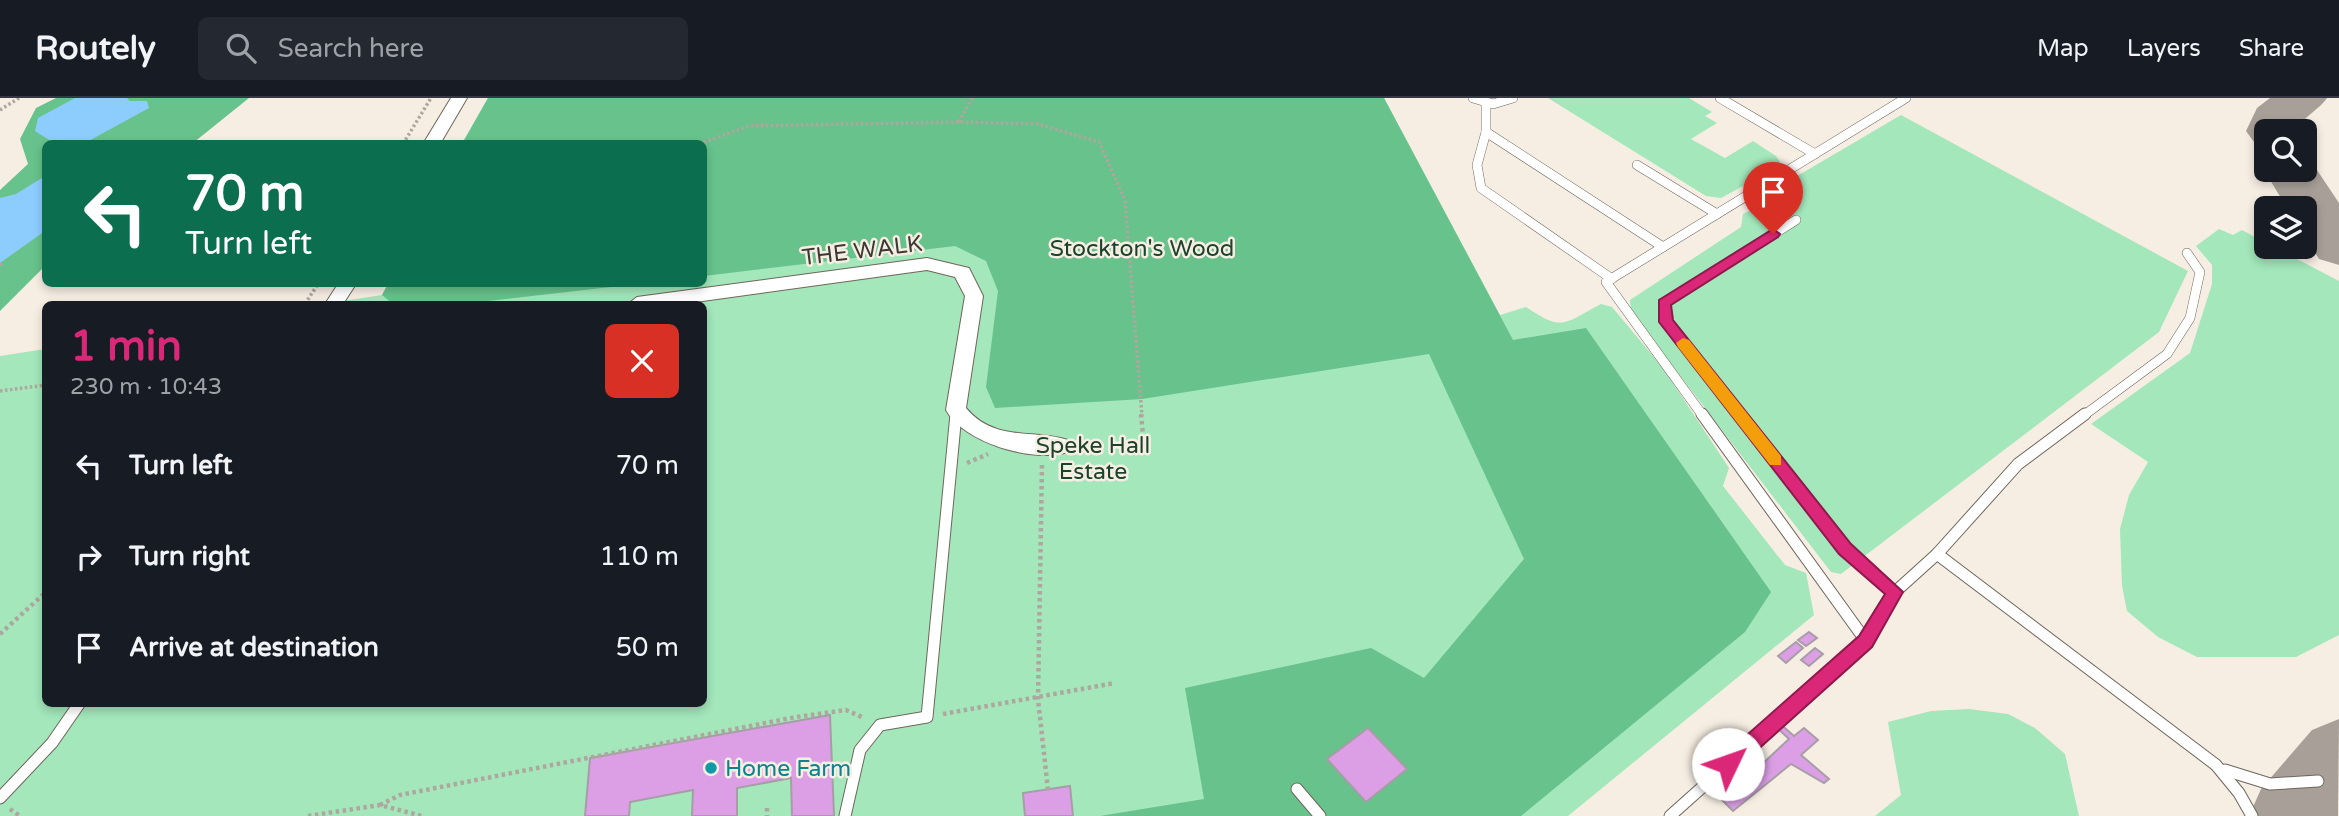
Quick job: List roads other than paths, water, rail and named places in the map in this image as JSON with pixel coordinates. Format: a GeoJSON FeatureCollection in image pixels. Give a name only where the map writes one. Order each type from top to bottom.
{"type":"FeatureCollection","features":[{"type":"Feature","properties":{"kind":"street"},"geometry":{"type":"LineString","coordinates":[[434,140],[459,98]]}},
{"type":"Feature","properties":{"kind":"street","name":"THE WALK"},"geometry":{"type":"LineString","coordinates":[[658,301],[927,264],[962,272],[974,296],[956,410]]}},
{"type":"Feature","properties":{"kind":"street"},"geometry":{"type":"LineString","coordinates":[[956,410],[963,422],[980,432],[1051,446]]}},
{"type":"Feature","properties":{"kind":"lane"},"geometry":{"type":"LineString","coordinates":[[1473,98],[1486,103],[1513,101]]}},
{"type":"Feature","properties":{"kind":"lane"},"geometry":{"type":"LineString","coordinates":[[1720,98],[1815,154]]}},
{"type":"Feature","properties":{"kind":"lane"},"geometry":{"type":"LineString","coordinates":[[1866,641],[1606,282],[1906,98]]}},
{"type":"Feature","properties":{"kind":"lane"},"geometry":{"type":"LineString","coordinates":[[1486,103],[1486,132],[1477,165],[1481,188],[1612,279]]}},
{"type":"Feature","properties":{"kind":"lane"},"geometry":{"type":"LineString","coordinates":[[1486,132],[1663,247]]}},
{"type":"Feature","properties":{"kind":"lane"},"geometry":{"type":"LineString","coordinates":[[1637,165],[1717,214]]}},
{"type":"Feature","properties":{"kind":"lane"},"geometry":{"type":"LineString","coordinates":[[1796,220],[1664,303],[1666,322],[1845,549],[1895,592]]}},
{"type":"Feature","properties":{"kind":"lane"},"geometry":{"type":"LineString","coordinates":[[1670,816],[1866,641],[1895,592],[1937,554],[2018,464],[2167,354],[2190,318],[2200,272],[2187,253]]}},
{"type":"Feature","properties":{"kind":"lane"},"geometry":{"type":"LineString","coordinates":[[845,816],[860,750],[880,725],[928,717],[956,410]]}},
{"type":"Feature","properties":{"kind":"lane"},"geometry":{"type":"LineString","coordinates":[[1937,554],[2216,765],[2250,781],[2266,784],[2301,785],[2318,781]]}},
{"type":"Feature","properties":{"kind":"lane"},"geometry":{"type":"LineString","coordinates":[[0,798],[52,743],[77,707]]}},
{"type":"Feature","properties":{"kind":"lane"},"geometry":{"type":"LineString","coordinates":[[2216,765],[2239,793],[2252,816]]}},
{"type":"Feature","properties":{"kind":"lane"},"geometry":{"type":"LineString","coordinates":[[1297,789],[1320,816]]}},
{"type":"Feature","properties":{"kind":"water"},"geometry":{"type":"Polygon","coordinates":[[[75,98],[127,98],[130,101],[147,101],[149,108],[90,140],[49,140],[35,131],[38,118],[75,98]]]}},
{"type":"Feature","properties":{"kind":"water"},"geometry":{"type":"Polygon","coordinates":[[[42,178],[42,233],[0,263],[0,198],[16,194],[42,178]]]}},
{"type":"Feature","properties":{"kind":"place","name":"Home Farm"},"geometry":{"type":"Point","coordinates":[711,768]}},
{"type":"Feature","properties":{"kind":"park label","name":"Stockton's Wood"},"geometry":{"type":"Point","coordinates":[1142,248]}},
{"type":"Feature","properties":{"kind":"park label","name":"Speke Hall Estate"},"geometry":{"type":"Point","coordinates":[1093,458]}}]}
